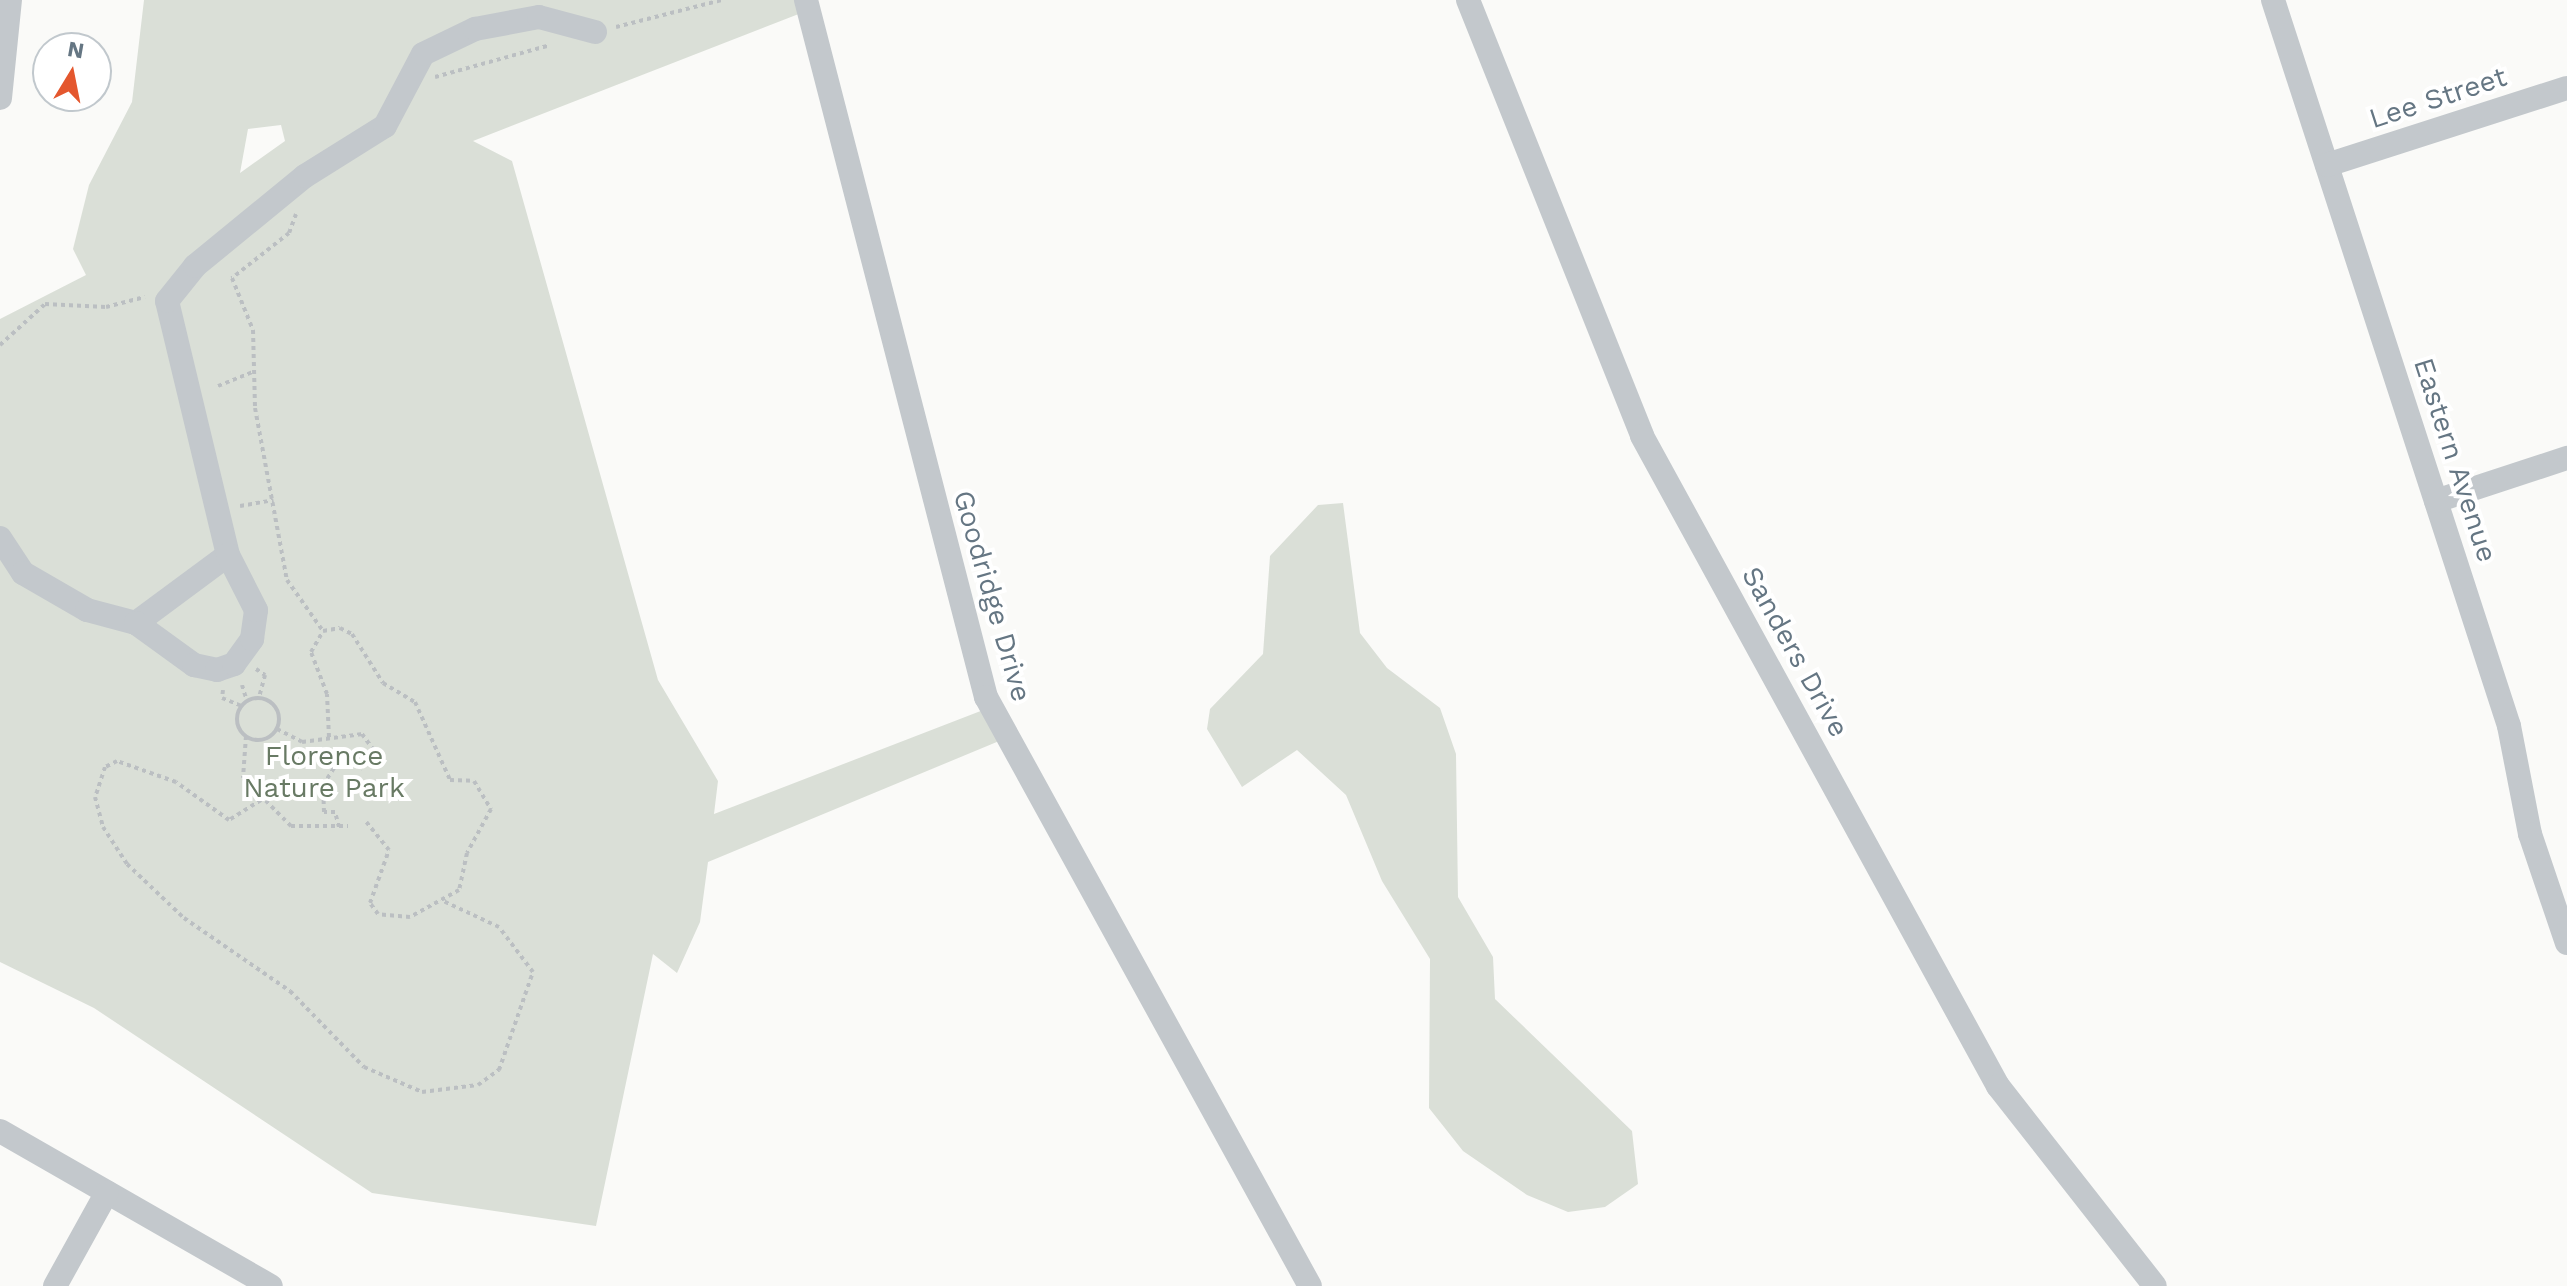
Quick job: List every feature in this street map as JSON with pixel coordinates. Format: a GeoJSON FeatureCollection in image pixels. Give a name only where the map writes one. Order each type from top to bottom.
{"type":"FeatureCollection","features":[{"type":"Feature","properties":{"kind":"street"},"geometry":{"type":"LineString","coordinates":[[0,98],[10,0]]}},
{"type":"Feature","properties":{"kind":"street","name":"Goodridge Drive"},"geometry":{"type":"LineString","coordinates":[[806,0],[986,697],[1310,1286]]}},
{"type":"Feature","properties":{"kind":"street","name":"Sanders Drive"},"geometry":{"type":"LineString","coordinates":[[1468,0],[1642,436],[1998,1086],[2155,1286]]}},
{"type":"Feature","properties":{"kind":"street","name":"Eastern Avenue"},"geometry":{"type":"LineString","coordinates":[[2273,0],[2436,501],[2567,943]]}},
{"type":"Feature","properties":{"kind":"street"},"geometry":{"type":"LineString","coordinates":[[0,538],[23,573],[87,610],[136,623],[194,665],[217,670],[234,664],[252,639],[256,610],[228,555],[167,301],[195,266],[293,186],[385,126],[423,54],[475,29],[539,17],[595,32]]}},
{"type":"Feature","properties":{"kind":"street","name":"Lee Street"},"geometry":{"type":"LineString","coordinates":[[2327,165],[2567,88]]}},
{"type":"Feature","properties":{"kind":"street"},"geometry":{"type":"LineString","coordinates":[[2436,501],[2567,458]]}},
{"type":"Feature","properties":{"kind":"street"},"geometry":{"type":"LineString","coordinates":[[136,623],[228,555]]}},
{"type":"Feature","properties":{"kind":"street"},"geometry":{"type":"LineString","coordinates":[[0,1131],[271,1286]]}},
{"type":"Feature","properties":{"kind":"street"},"geometry":{"type":"LineString","coordinates":[[55,1286],[107,1192]]}},
{"type":"Feature","properties":{"kind":"path"},"geometry":{"type":"LineString","coordinates":[[424,80],[722,0]]}},
{"type":"Feature","properties":{"kind":"path"},"geometry":{"type":"LineString","coordinates":[[298,209],[289,233],[232,278],[253,330],[253,372],[287,580],[323,631]]}},
{"type":"Feature","properties":{"kind":"path"},"geometry":{"type":"LineString","coordinates":[[0,345],[45,304],[106,307],[134,295],[167,301]]}},
{"type":"Feature","properties":{"kind":"path"},"geometry":{"type":"LineString","coordinates":[[218,386],[253,372]]}},
{"type":"Feature","properties":{"kind":"path"},"geometry":{"type":"LineString","coordinates":[[232,507],[273,500]]}},
{"type":"Feature","properties":{"kind":"path"},"geometry":{"type":"LineString","coordinates":[[329,737],[327,694],[311,665],[313,640],[323,631],[352,634],[383,683],[415,702],[450,780],[474,781],[491,809],[477,831],[459,890],[410,917],[378,914],[370,891],[389,850],[366,822]]}},
{"type":"Feature","properties":{"kind":"path"},"geometry":{"type":"LineString","coordinates":[[277,729],[272,702],[253,698],[238,711],[246,736],[243,778],[261,800],[291,826],[348,826]]}},
{"type":"Feature","properties":{"kind":"path"},"geometry":{"type":"LineString","coordinates":[[277,729],[302,742],[362,734],[377,755]]}},
{"type":"Feature","properties":{"kind":"path"},"geometry":{"type":"LineString","coordinates":[[246,736],[259,740],[277,729]]}},
{"type":"Feature","properties":{"kind":"path"},"geometry":{"type":"LineString","coordinates":[[339,827],[335,812],[324,812],[323,785],[342,756],[362,769]]}},
{"type":"Feature","properties":{"kind":"path"},"geometry":{"type":"LineString","coordinates":[[261,800],[229,820],[176,782],[117,761],[105,767],[95,797],[103,827],[127,864],[184,918],[290,991],[364,1067],[422,1092],[478,1085],[499,1070],[533,972],[499,927],[441,900]]}},
{"type":"Feature","properties":{"kind":"green space","name":"Florence Nature Park"},"geometry":{"type":"Polygon","coordinates":[[[144,0],[806,0],[809,10],[473,141],[512,161],[658,680],[718,781],[714,814],[991,707],[1004,739],[708,862],[700,922],[677,973],[653,954],[596,1226],[372,1193],[94,1008],[0,962],[0,319],[86,275],[73,249],[89,185],[132,102],[144,0]],[[281,125],[248,129],[240,173],[285,141],[281,125]]]}},
{"type":"Feature","properties":{"kind":"green space"},"geometry":{"type":"Polygon","coordinates":[[[1343,503],[1360,633],[1387,668],[1440,708],[1456,754],[1458,897],[1493,957],[1495,999],[1632,1131],[1638,1184],[1605,1207],[1568,1212],[1527,1195],[1463,1151],[1429,1108],[1430,959],[1382,881],[1346,795],[1297,750],[1242,787],[1207,729],[1210,709],[1263,654],[1270,556],[1318,505],[1343,503]]]}}]}
